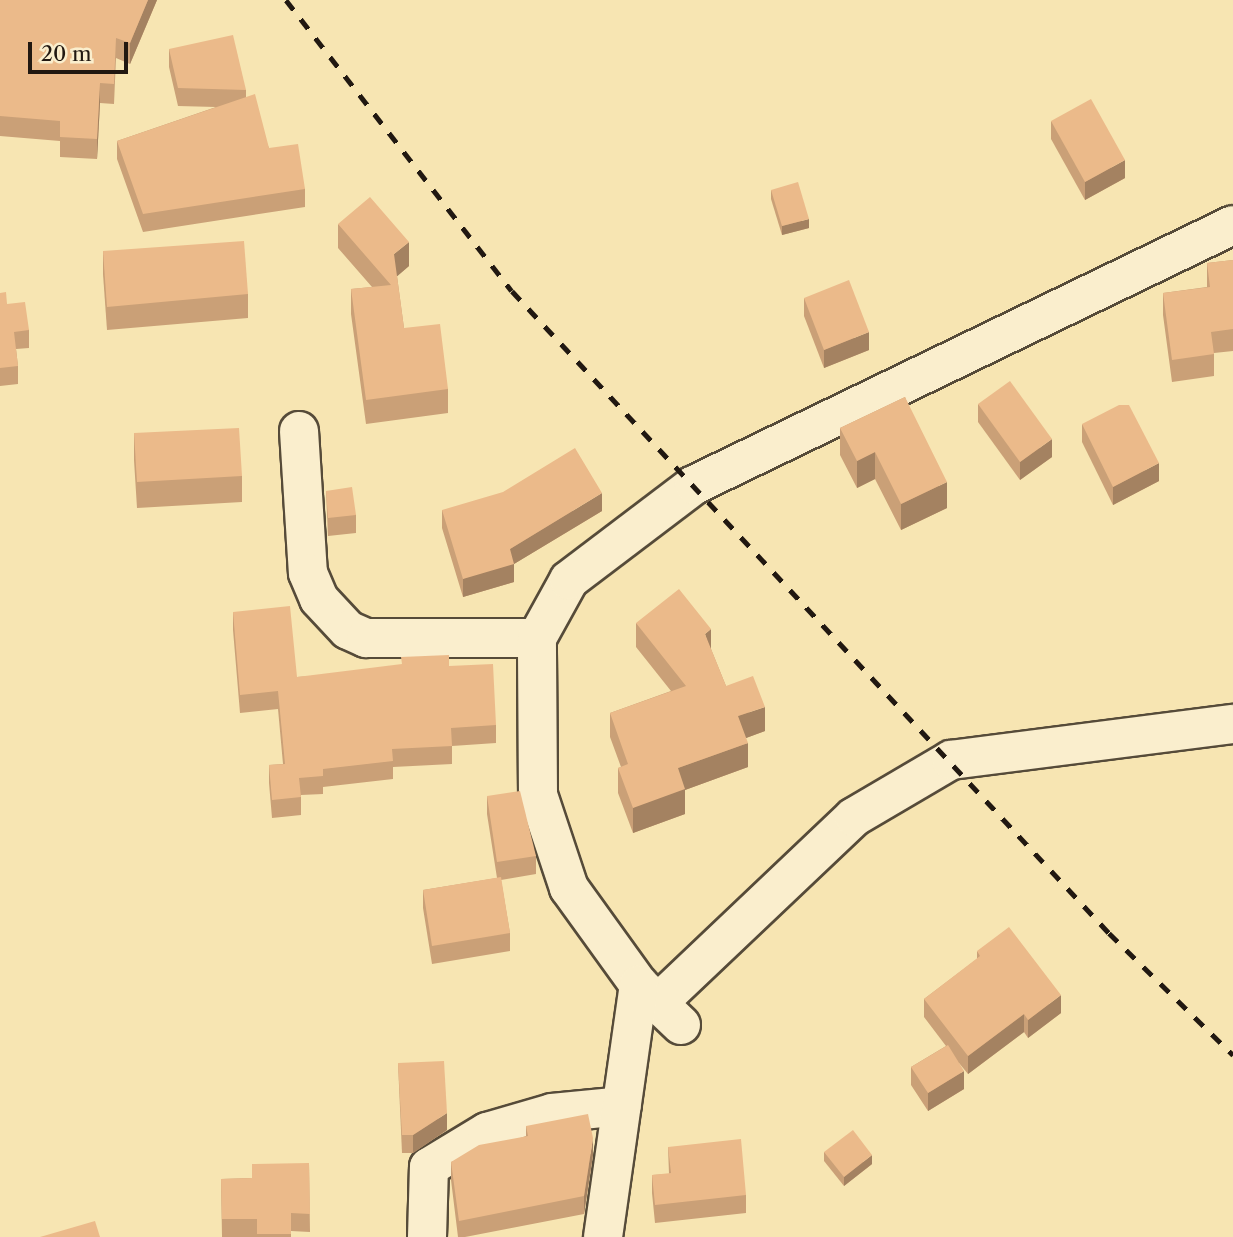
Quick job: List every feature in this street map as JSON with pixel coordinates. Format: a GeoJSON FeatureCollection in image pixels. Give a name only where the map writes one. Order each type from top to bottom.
{"type":"FeatureCollection","features":[{"type":"Feature","properties":{"kind":"street"},"geometry":{"type":"LineString","coordinates":[[659,1004],[569,888],[538,795],[537,638],[569,580],[694,485],[1233,225]]}},
{"type":"Feature","properties":{"kind":"street"},"geometry":{"type":"LineString","coordinates":[[299,430],[308,573],[319,599],[348,631],[366,638],[537,638]]}},
{"type":"Feature","properties":{"kind":"street"},"geometry":{"type":"LineString","coordinates":[[603,1237],[622,1106],[659,1004],[854,817],[951,760],[1233,724]]}},
{"type":"Feature","properties":{"kind":"street"},"geometry":{"type":"LineString","coordinates":[[427,1237],[429,1167],[487,1132],[552,1113],[622,1106]]}},
{"type":"Feature","properties":{"kind":"building"},"geometry":{"type":"Polygon","coordinates":[[[0,0],[148,0],[130,43],[116,38],[114,84],[100,83],[97,139],[60,137],[60,121],[0,116],[0,0]]]}},
{"type":"Feature","properties":{"kind":"building"},"geometry":{"type":"Polygon","coordinates":[[[233,35],[246,90],[178,88],[169,49],[233,35]]]}},
{"type":"Feature","properties":{"kind":"building"},"geometry":{"type":"Polygon","coordinates":[[[255,94],[269,148],[298,144],[305,189],[143,214],[117,141],[255,94]]]}},
{"type":"Feature","properties":{"kind":"building"},"geometry":{"type":"Polygon","coordinates":[[[1091,99],[1125,160],[1085,182],[1051,121],[1091,99]]]}},
{"type":"Feature","properties":{"kind":"building"},"geometry":{"type":"Polygon","coordinates":[[[798,182],[809,219],[782,226],[771,190],[798,182]]]}},
{"type":"Feature","properties":{"kind":"building"},"geometry":{"type":"Polygon","coordinates":[[[370,197],[409,242],[394,254],[404,328],[440,324],[448,389],[366,400],[351,289],[391,285],[338,224],[370,197]]]}},
{"type":"Feature","properties":{"kind":"building"},"geometry":{"type":"Polygon","coordinates":[[[244,241],[248,294],[107,307],[103,251],[244,241]]]}},
{"type":"Feature","properties":{"kind":"building"},"geometry":{"type":"Polygon","coordinates":[[[1233,260],[1233,329],[1211,332],[1214,354],[1172,360],[1163,293],[1210,287],[1207,263],[1233,260]]]}},
{"type":"Feature","properties":{"kind":"building"},"geometry":{"type":"Polygon","coordinates":[[[849,280],[869,332],[824,350],[804,298],[849,280]]]}},
{"type":"Feature","properties":{"kind":"building"},"geometry":{"type":"Polygon","coordinates":[[[6,292],[7,304],[25,302],[29,330],[14,332],[18,366],[0,368],[0,293],[6,292]]]}},
{"type":"Feature","properties":{"kind":"building"},"geometry":{"type":"Polygon","coordinates":[[[1010,381],[1052,439],[1020,462],[978,404],[1010,381]]]}},
{"type":"Feature","properties":{"kind":"building"},"geometry":{"type":"Polygon","coordinates":[[[905,397],[947,482],[901,504],[875,452],[857,461],[840,428],[905,397]]]}},
{"type":"Feature","properties":{"kind":"building"},"geometry":{"type":"Polygon","coordinates":[[[1119,405],[1129,405],[1159,463],[1113,487],[1082,424],[1119,405]]]}},
{"type":"Feature","properties":{"kind":"building"},"geometry":{"type":"Polygon","coordinates":[[[239,428],[242,476],[137,482],[134,433],[239,428]]]}},
{"type":"Feature","properties":{"kind":"building"},"geometry":{"type":"Polygon","coordinates":[[[575,448],[602,493],[510,549],[514,564],[463,579],[442,510],[503,492],[575,448]]]}},
{"type":"Feature","properties":{"kind":"building"},"geometry":{"type":"Polygon","coordinates":[[[352,487],[356,515],[328,518],[326,491],[352,487]]]}},
{"type":"Feature","properties":{"kind":"building"},"geometry":{"type":"Polygon","coordinates":[[[679,589],[711,629],[705,634],[726,686],[753,676],[765,707],[738,716],[748,743],[678,768],[685,789],[633,808],[618,768],[628,764],[610,713],[686,686],[636,623],[679,589]]]}},
{"type":"Feature","properties":{"kind":"building"},"geometry":{"type":"Polygon","coordinates":[[[290,606],[297,677],[402,664],[401,657],[449,655],[449,666],[493,664],[496,725],[451,728],[452,746],[392,749],[393,761],[323,769],[323,776],[299,778],[301,797],[272,800],[269,765],[285,764],[278,691],[240,695],[233,612],[290,606]]]}},
{"type":"Feature","properties":{"kind":"building"},"geometry":{"type":"Polygon","coordinates":[[[520,791],[536,856],[497,862],[487,796],[520,791]]]}},
{"type":"Feature","properties":{"kind":"building"},"geometry":{"type":"Polygon","coordinates":[[[501,877],[510,933],[432,946],[423,890],[501,877]]]}},
{"type":"Feature","properties":{"kind":"building"},"geometry":{"type":"Polygon","coordinates":[[[1009,927],[1061,995],[1028,1020],[1024,1014],[968,1056],[924,999],[980,956],[977,951],[1009,927]]]}},
{"type":"Feature","properties":{"kind":"building"},"geometry":{"type":"Polygon","coordinates":[[[948,1045],[964,1071],[928,1093],[911,1067],[948,1045]]]}},
{"type":"Feature","properties":{"kind":"building"},"geometry":{"type":"Polygon","coordinates":[[[444,1061],[447,1113],[413,1135],[402,1135],[398,1063],[444,1061]]]}},
{"type":"Feature","properties":{"kind":"building"},"geometry":{"type":"Polygon","coordinates":[[[588,1114],[593,1138],[584,1196],[459,1221],[451,1162],[479,1145],[528,1136],[526,1126],[588,1114]]]}},
{"type":"Feature","properties":{"kind":"building"},"geometry":{"type":"Polygon","coordinates":[[[853,1130],[872,1155],[844,1177],[824,1152],[853,1130]]]}},
{"type":"Feature","properties":{"kind":"building"},"geometry":{"type":"Polygon","coordinates":[[[741,1139],[746,1195],[655,1205],[652,1175],[671,1173],[668,1147],[741,1139]]]}},
{"type":"Feature","properties":{"kind":"building"},"geometry":{"type":"Polygon","coordinates":[[[309,1163],[310,1214],[291,1213],[291,1234],[257,1234],[257,1219],[222,1219],[221,1179],[252,1178],[252,1164],[309,1163]]]}},
{"type":"Feature","properties":{"kind":"building"},"geometry":{"type":"Polygon","coordinates":[[[95,1221],[100,1237],[40,1237],[95,1221]]]}},
{"type":"Feature","properties":{"kind":"railway"},"geometry":{"type":"LineString","coordinates":[[286,0],[512,291],[1109,933],[1233,1055]]}}]}
